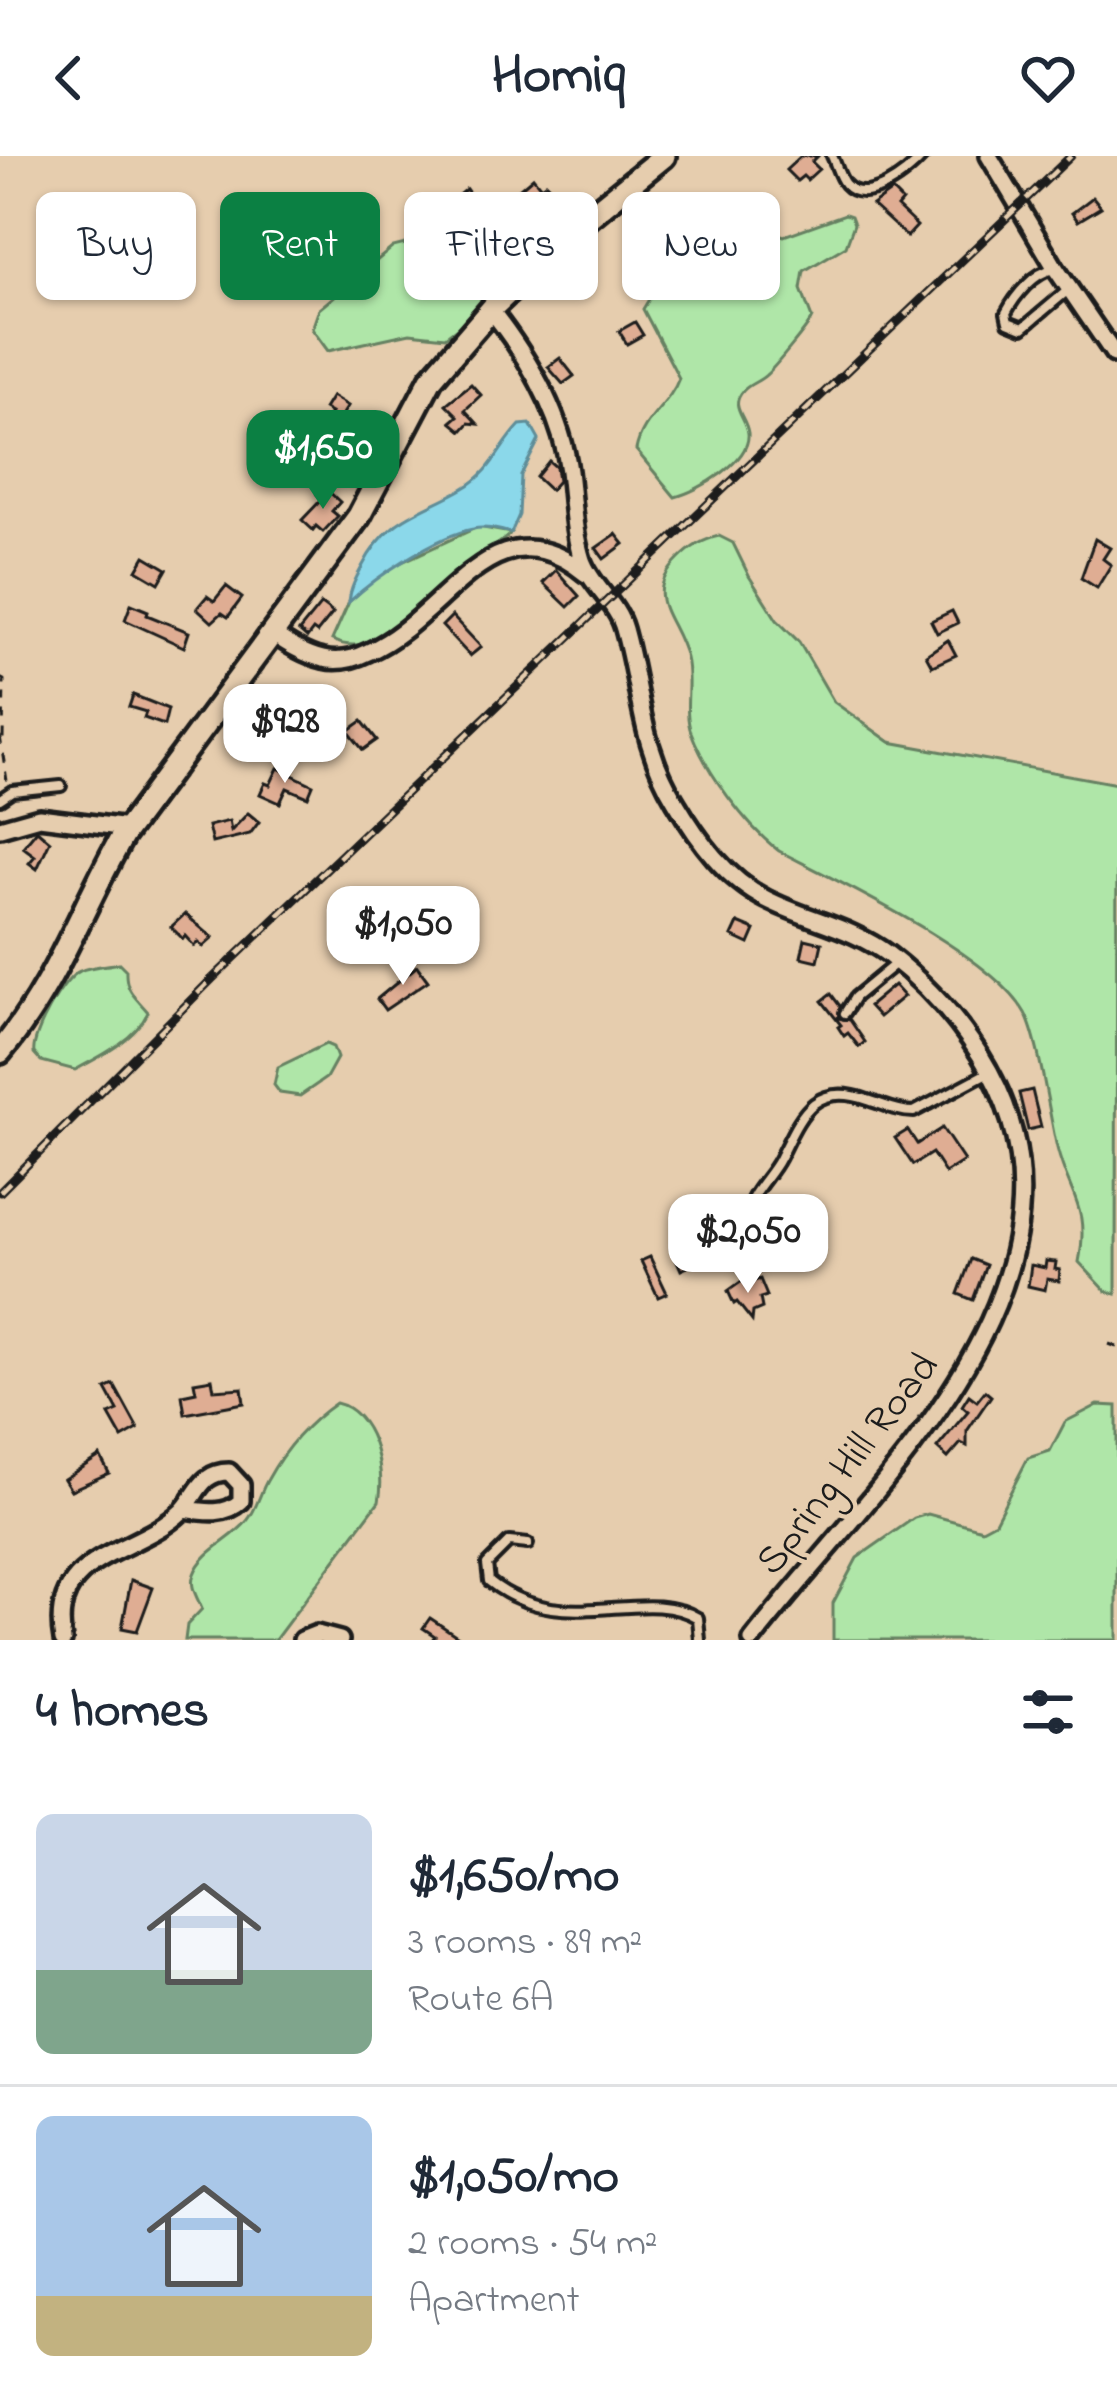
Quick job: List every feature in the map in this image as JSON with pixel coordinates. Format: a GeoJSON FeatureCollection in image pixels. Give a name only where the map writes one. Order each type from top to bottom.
{"type":"FeatureCollection","features":[{"type":"Feature","properties":{"kind":"main road"},"geometry":{"type":"LineString","coordinates":[[0,1052],[49,986],[96,883],[128,828],[359,516],[430,380],[491,310],[584,221],[664,156]]}},
{"type":"Feature","properties":{"kind":"street"},"geometry":{"type":"LineString","coordinates":[[989,156],[1056,269],[1114,354]]}},
{"type":"Feature","properties":{"kind":"street","name":"Spring Hill Road"},"geometry":{"type":"LineString","coordinates":[[491,310],[549,401],[569,469],[576,536],[588,576],[620,617],[648,746],[677,806],[709,853],[767,900],[837,926],[897,962],[955,1019],[990,1071],[1008,1109],[1018,1156],[1017,1250],[1004,1296],[938,1413],[752,1640]]}},
{"type":"Feature","properties":{"kind":"street"},"geometry":{"type":"LineString","coordinates":[[273,634],[326,660],[361,656],[396,639],[470,573],[505,550],[536,547],[552,551],[588,576]]}},
{"type":"Feature","properties":{"kind":"street"},"geometry":{"type":"LineString","coordinates":[[5,821],[59,818],[128,828]]}},
{"type":"Feature","properties":{"kind":"street"},"geometry":{"type":"LineString","coordinates":[[63,1640],[63,1603],[82,1572],[185,1509]]}},
{"type":"Feature","properties":{"kind":"street"},"geometry":{"type":"LineString","coordinates":[[302,1640],[317,1634],[340,1640]]}},
{"type":"Feature","properties":{"kind":"lane"},"geometry":{"type":"LineString","coordinates":[[832,156],[846,186],[859,192],[908,174],[923,156]]}},
{"type":"Feature","properties":{"kind":"lane"},"geometry":{"type":"LineString","coordinates":[[1056,269],[1044,270],[1012,303],[1006,313],[1008,322],[1018,328],[1027,326],[1070,288]]}},
{"type":"Feature","properties":{"kind":"lane"},"geometry":{"type":"LineString","coordinates":[[0,799],[13,791],[61,786]]}},
{"type":"Feature","properties":{"kind":"lane"},"geometry":{"type":"LineString","coordinates":[[845,1012],[855,997],[897,962]]}},
{"type":"Feature","properties":{"kind":"lane"},"geometry":{"type":"LineString","coordinates":[[766,1260],[767,1251],[748,1220],[749,1205],[770,1177],[804,1110],[815,1100],[861,1097],[914,1112],[990,1071]]}},
{"type":"Feature","properties":{"kind":"lane"},"geometry":{"type":"LineString","coordinates":[[528,1544],[509,1542],[487,1564],[489,1581],[503,1593],[545,1610],[566,1612],[685,1610],[698,1618],[700,1640]]}},
{"type":"Feature","properties":{"kind":"path"},"geometry":{"type":"LineString","coordinates":[[0,678],[4,680],[5,712],[1,738],[13,791]]}},
{"type":"Feature","properties":{"kind":"path"},"geometry":{"type":"LineString","coordinates":[[1109,1344],[1117,1347]]}},
{"type":"Feature","properties":{"kind":"green space"},"geometry":{"type":"Polygon","coordinates":[[[845,214],[854,224],[846,246],[804,271],[801,289],[810,322],[770,371],[739,397],[748,433],[741,454],[709,481],[675,497],[636,450],[644,429],[679,378],[643,309],[649,300],[780,300],[780,235],[845,214]]]}},
{"type":"Feature","properties":{"kind":"green space"},"geometry":{"type":"Polygon","coordinates":[[[404,244],[404,300],[482,302],[473,316],[445,337],[410,333],[328,351],[312,329],[319,309],[330,300],[380,300],[380,258],[404,244]]]}},
{"type":"Feature","properties":{"kind":"green space"},"geometry":{"type":"Polygon","coordinates":[[[478,527],[511,533],[457,571],[384,636],[350,645],[332,640],[349,602],[385,570],[478,527]]]}},
{"type":"Feature","properties":{"kind":"green space"},"geometry":{"type":"Polygon","coordinates":[[[719,536],[733,543],[749,576],[777,620],[799,642],[834,702],[890,742],[1117,784],[1116,1294],[1106,1291],[1079,1262],[1080,1214],[1057,1148],[1025,1013],[1007,990],[949,944],[779,851],[741,813],[698,748],[689,723],[686,658],[664,607],[662,585],[683,555],[719,536]]]}},
{"type":"Feature","properties":{"kind":"green space"},"geometry":{"type":"Polygon","coordinates":[[[119,963],[126,970],[129,989],[148,1012],[135,1031],[75,1070],[41,1061],[34,1045],[65,984],[80,971],[119,963]]]}},
{"type":"Feature","properties":{"kind":"green space"},"geometry":{"type":"Polygon","coordinates":[[[326,1044],[333,1047],[337,1058],[326,1078],[300,1096],[280,1093],[274,1085],[278,1067],[326,1044]]]}},
{"type":"Feature","properties":{"kind":"green space"},"geometry":{"type":"Polygon","coordinates":[[[336,1403],[359,1417],[374,1443],[379,1501],[275,1640],[185,1640],[187,1625],[202,1609],[192,1583],[198,1566],[247,1521],[289,1447],[336,1403]]]}},
{"type":"Feature","properties":{"kind":"green space"},"geometry":{"type":"Polygon","coordinates":[[[1098,1405],[1117,1406],[1117,1640],[833,1640],[833,1603],[857,1558],[914,1518],[928,1514],[982,1529],[995,1522],[1028,1458],[1050,1451],[1065,1422],[1098,1405]]]}},
{"type":"Feature","properties":{"kind":"water"},"geometry":{"type":"Polygon","coordinates":[[[530,424],[539,440],[521,475],[519,515],[511,533],[478,528],[458,533],[391,569],[349,602],[372,550],[394,526],[474,481],[520,425],[530,424]]]}},
{"type":"Feature","properties":{"kind":"building"},"geometry":{"type":"Polygon","coordinates":[[[801,156],[818,156],[812,162],[819,169],[807,180],[803,176],[797,181],[786,170],[801,156]]]}},
{"type":"Feature","properties":{"kind":"building"},"geometry":{"type":"Polygon","coordinates":[[[533,177],[541,187],[546,183],[554,191],[553,192],[515,192],[533,177]]]}},
{"type":"Feature","properties":{"kind":"building"},"geometry":{"type":"Polygon","coordinates":[[[892,191],[902,201],[897,207],[917,226],[907,237],[872,205],[892,191]]]}},
{"type":"Feature","properties":{"kind":"building"},"geometry":{"type":"Polygon","coordinates":[[[1093,197],[1101,207],[1078,221],[1072,213],[1093,197]]]}},
{"type":"Feature","properties":{"kind":"building"},"geometry":{"type":"Polygon","coordinates":[[[635,322],[643,335],[627,344],[619,331],[635,322]]]}},
{"type":"Feature","properties":{"kind":"building"},"geometry":{"type":"Polygon","coordinates":[[[560,358],[574,376],[563,384],[548,367],[560,358]]]}},
{"type":"Feature","properties":{"kind":"building"},"geometry":{"type":"Polygon","coordinates":[[[471,384],[481,395],[465,410],[478,424],[469,423],[462,431],[451,422],[458,416],[446,404],[471,384]]]}},
{"type":"Feature","properties":{"kind":"building"},"geometry":{"type":"Polygon","coordinates":[[[332,396],[348,406],[334,428],[325,422],[331,413],[324,409],[332,396]]]}},
{"type":"Feature","properties":{"kind":"building"},"geometry":{"type":"Polygon","coordinates":[[[299,430],[311,444],[297,456],[285,443],[299,430]]]}},
{"type":"Feature","properties":{"kind":"building"},"geometry":{"type":"Polygon","coordinates":[[[549,461],[556,467],[558,481],[550,490],[536,477],[549,461]]]}},
{"type":"Feature","properties":{"kind":"building"},"geometry":{"type":"Polygon","coordinates":[[[324,487],[340,502],[332,511],[338,516],[323,532],[302,520],[322,499],[317,494],[324,487]]]}},
{"type":"Feature","properties":{"kind":"building"},"geometry":{"type":"Polygon","coordinates":[[[616,534],[624,544],[604,559],[596,548],[616,534]]]}},
{"type":"Feature","properties":{"kind":"building"},"geometry":{"type":"Polygon","coordinates":[[[1095,539],[1110,548],[1103,559],[1111,565],[1097,588],[1081,578],[1095,539]]]}},
{"type":"Feature","properties":{"kind":"building"},"geometry":{"type":"Polygon","coordinates":[[[145,556],[167,569],[159,583],[137,570],[145,556]]]}},
{"type":"Feature","properties":{"kind":"building"},"geometry":{"type":"Polygon","coordinates":[[[556,570],[579,596],[568,607],[543,583],[556,570]]]}},
{"type":"Feature","properties":{"kind":"building"},"geometry":{"type":"Polygon","coordinates":[[[226,586],[242,598],[228,617],[222,613],[212,622],[197,608],[207,596],[214,601],[226,586]]]}},
{"type":"Feature","properties":{"kind":"building"},"geometry":{"type":"Polygon","coordinates":[[[131,604],[189,632],[184,647],[125,620],[131,604]]]}},
{"type":"Feature","properties":{"kind":"building"},"geometry":{"type":"Polygon","coordinates":[[[321,604],[333,613],[307,638],[299,631],[321,604]]]}},
{"type":"Feature","properties":{"kind":"building"},"geometry":{"type":"Polygon","coordinates":[[[952,611],[958,623],[937,633],[931,621],[952,611]]]}},
{"type":"Feature","properties":{"kind":"building"},"geometry":{"type":"Polygon","coordinates":[[[452,616],[481,647],[470,656],[442,626],[452,616]]]}},
{"type":"Feature","properties":{"kind":"building"},"geometry":{"type":"Polygon","coordinates":[[[948,640],[956,655],[932,666],[926,655],[948,640]]]}},
{"type":"Feature","properties":{"kind":"building"},"geometry":{"type":"Polygon","coordinates":[[[133,695],[168,709],[164,725],[129,707],[133,695]]]}},
{"type":"Feature","properties":{"kind":"building"},"geometry":{"type":"Polygon","coordinates":[[[362,721],[377,740],[363,750],[348,731],[362,721]]]}},
{"type":"Feature","properties":{"kind":"building"},"geometry":{"type":"Polygon","coordinates":[[[278,768],[313,785],[308,797],[287,788],[280,803],[260,794],[278,768]]]}},
{"type":"Feature","properties":{"kind":"building"},"geometry":{"type":"Polygon","coordinates":[[[248,813],[259,822],[250,834],[212,843],[208,826],[229,821],[231,831],[248,813]]]}},
{"type":"Feature","properties":{"kind":"building"},"geometry":{"type":"Polygon","coordinates":[[[37,830],[50,841],[37,869],[29,863],[35,856],[23,847],[37,830]]]}},
{"type":"Feature","properties":{"kind":"building"},"geometry":{"type":"Polygon","coordinates":[[[388,911],[398,926],[377,939],[368,923],[388,911]]]}},
{"type":"Feature","properties":{"kind":"building"},"geometry":{"type":"Polygon","coordinates":[[[185,914],[213,938],[203,947],[198,942],[194,946],[171,927],[185,914]]]}},
{"type":"Feature","properties":{"kind":"building"},"geometry":{"type":"Polygon","coordinates":[[[738,923],[755,930],[749,944],[732,936],[738,923]]]}},
{"type":"Feature","properties":{"kind":"building"},"geometry":{"type":"Polygon","coordinates":[[[805,939],[822,943],[818,961],[801,957],[805,939]]]}},
{"type":"Feature","properties":{"kind":"building"},"geometry":{"type":"Polygon","coordinates":[[[417,966],[428,981],[385,1010],[377,999],[417,966]]]}},
{"type":"Feature","properties":{"kind":"building"},"geometry":{"type":"Polygon","coordinates":[[[894,985],[904,996],[879,1017],[869,1006],[894,985]]]}},
{"type":"Feature","properties":{"kind":"building"},"geometry":{"type":"Polygon","coordinates":[[[831,994],[840,1006],[838,1018],[850,1020],[865,1042],[859,1047],[848,1033],[844,1036],[822,1001],[831,994]]]}},
{"type":"Feature","properties":{"kind":"building"},"geometry":{"type":"Polygon","coordinates":[[[1032,1090],[1041,1127],[1028,1130],[1019,1093],[1032,1090]]]}},
{"type":"Feature","properties":{"kind":"building"},"geometry":{"type":"Polygon","coordinates":[[[942,1128],[964,1161],[945,1173],[932,1153],[913,1165],[895,1138],[908,1130],[917,1144],[942,1128]]]}},
{"type":"Feature","properties":{"kind":"building"},"geometry":{"type":"Polygon","coordinates":[[[686,1240],[696,1263],[681,1270],[671,1247],[686,1240]]]}},
{"type":"Feature","properties":{"kind":"building"},"geometry":{"type":"Polygon","coordinates":[[[650,1257],[667,1293],[658,1297],[641,1261],[650,1257]]]}},
{"type":"Feature","properties":{"kind":"building"},"geometry":{"type":"Polygon","coordinates":[[[971,1259],[986,1265],[973,1300],[958,1294],[971,1259]]]}},
{"type":"Feature","properties":{"kind":"building"},"geometry":{"type":"Polygon","coordinates":[[[1046,1261],[1056,1262],[1059,1281],[1047,1279],[1045,1290],[1028,1286],[1031,1265],[1045,1268],[1046,1261]]]}},
{"type":"Feature","properties":{"kind":"building"},"geometry":{"type":"Polygon","coordinates":[[[749,1276],[751,1282],[760,1279],[767,1296],[760,1298],[762,1308],[753,1312],[752,1321],[728,1291],[749,1276]]]}},
{"type":"Feature","properties":{"kind":"building"},"geometry":{"type":"Polygon","coordinates":[[[212,1379],[214,1390],[242,1388],[244,1403],[185,1414],[182,1395],[196,1392],[194,1382],[212,1379]]]}},
{"type":"Feature","properties":{"kind":"building"},"geometry":{"type":"Polygon","coordinates":[[[114,1385],[138,1429],[122,1438],[109,1415],[118,1411],[106,1389],[114,1385]]]}},
{"type":"Feature","properties":{"kind":"building"},"geometry":{"type":"Polygon","coordinates":[[[985,1391],[991,1396],[967,1431],[967,1446],[961,1443],[948,1458],[937,1448],[968,1411],[962,1406],[969,1395],[977,1401],[985,1391]]]}},
{"type":"Feature","properties":{"kind":"building"},"geometry":{"type":"Polygon","coordinates":[[[100,1456],[109,1473],[71,1490],[64,1479],[100,1456]]]}},
{"type":"Feature","properties":{"kind":"building"},"geometry":{"type":"Polygon","coordinates":[[[131,1580],[153,1588],[137,1631],[122,1628],[131,1580]]]}},
{"type":"Feature","properties":{"kind":"building"},"geometry":{"type":"Polygon","coordinates":[[[430,1618],[463,1640],[432,1640],[435,1636],[423,1628],[430,1618]]]}},
{"type":"Feature","properties":{"kind":"railway"},"geometry":{"type":"LineString","coordinates":[[0,1192],[212,979],[1071,156]]}}]}
